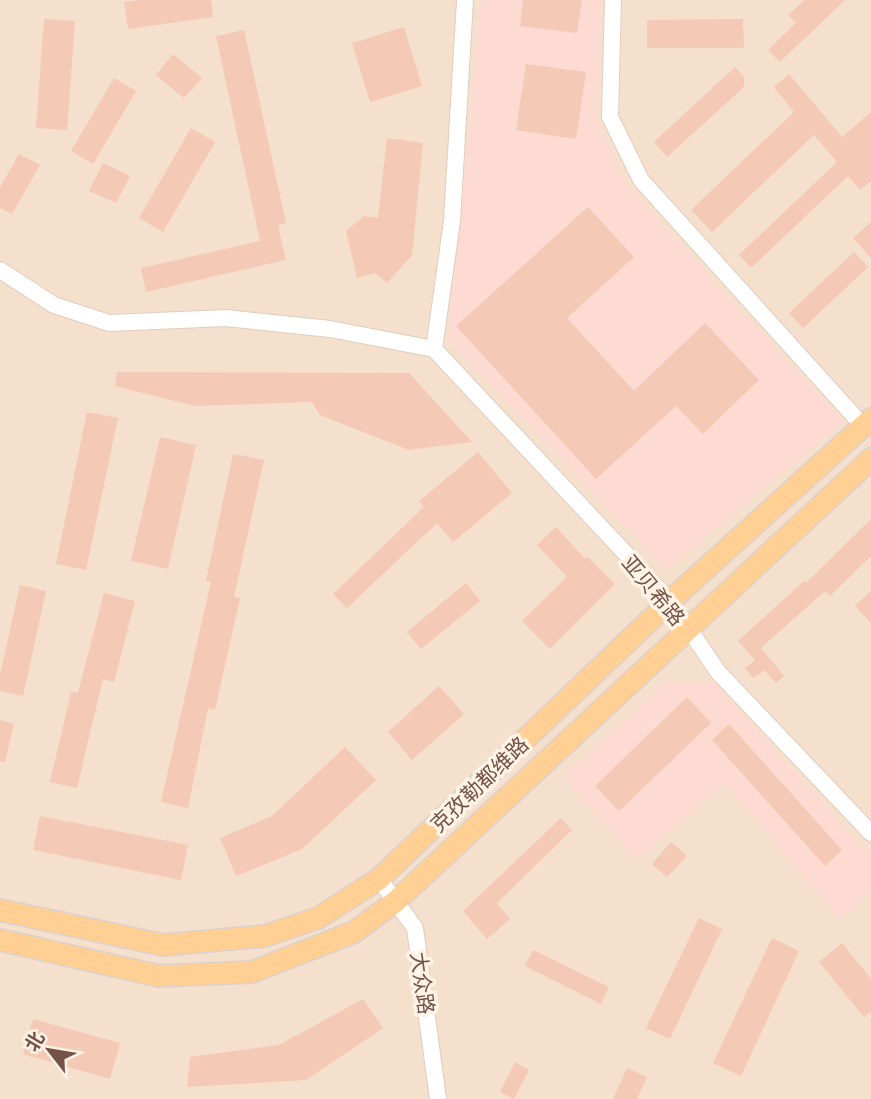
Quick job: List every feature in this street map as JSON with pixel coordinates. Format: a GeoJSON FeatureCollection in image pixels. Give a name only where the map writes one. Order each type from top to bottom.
{"type":"FeatureCollection","features":[{"type":"Feature","properties":{"kind":"main road","name":"克孜勒都维路"},"geometry":{"type":"LineString","coordinates":[[0,910],[163,945],[265,936],[317,918],[379,879],[670,601],[867,423]]}},
{"type":"Feature","properties":{"kind":"main road","name":"克孜勒都维路"},"geometry":{"type":"LineString","coordinates":[[0,940],[159,976],[198,977],[251,972],[355,932],[395,902],[871,459]]}},
{"type":"Feature","properties":{"kind":"street"},"geometry":{"type":"LineString","coordinates":[[0,270],[54,306],[109,323],[226,318],[330,329],[434,349],[452,221],[465,0]]}},
{"type":"Feature","properties":{"kind":"street"},"geometry":{"type":"LineString","coordinates":[[613,0],[610,117],[641,180],[867,423]]}},
{"type":"Feature","properties":{"kind":"street","name":"亚贝希路"},"geometry":{"type":"LineString","coordinates":[[434,349],[670,601],[718,672],[871,833]]}},
{"type":"Feature","properties":{"kind":"street","name":"大众路"},"geometry":{"type":"LineString","coordinates":[[379,879],[415,928],[438,1099]]}},
{"type":"Feature","properties":{"kind":"shaded area"},"geometry":{"type":"Polygon","coordinates":[[[0,0],[871,0],[871,1099],[0,1099],[0,0]]]}},
{"type":"Feature","properties":{"kind":"shaded area"},"geometry":{"type":"Polygon","coordinates":[[[481,0],[601,0],[597,119],[625,183],[843,421],[667,570],[448,340],[481,0]]]}},
{"type":"Feature","properties":{"kind":"shaded area"},"geometry":{"type":"Polygon","coordinates":[[[668,681],[714,681],[871,857],[871,892],[840,920],[725,783],[636,859],[563,777],[668,681]]]}},
{"type":"Feature","properties":{"kind":"building"},"geometry":{"type":"Polygon","coordinates":[[[211,0],[213,17],[128,29],[124,2],[211,0]]]}},
{"type":"Feature","properties":{"kind":"building"},"geometry":{"type":"Polygon","coordinates":[[[523,0],[582,0],[577,33],[520,26],[523,0]]]}},
{"type":"Feature","properties":{"kind":"building"},"geometry":{"type":"Polygon","coordinates":[[[805,0],[845,0],[780,62],[768,50],[796,23],[788,15],[805,0]]]}},
{"type":"Feature","properties":{"kind":"building"},"geometry":{"type":"Polygon","coordinates":[[[44,19],[75,21],[67,130],[36,128],[44,19]]]}},
{"type":"Feature","properties":{"kind":"building"},"geometry":{"type":"Polygon","coordinates":[[[743,19],[744,48],[647,48],[647,20],[743,19]]]}},
{"type":"Feature","properties":{"kind":"building"},"geometry":{"type":"Polygon","coordinates":[[[404,27],[422,86],[370,102],[352,43],[404,27]]]}},
{"type":"Feature","properties":{"kind":"building"},"geometry":{"type":"Polygon","coordinates":[[[244,30],[286,223],[278,225],[286,260],[146,292],[141,268],[260,241],[216,36],[244,30]]]}},
{"type":"Feature","properties":{"kind":"building"},"geometry":{"type":"Polygon","coordinates":[[[173,54],[202,78],[184,98],[156,75],[173,54]]]}},
{"type":"Feature","properties":{"kind":"building"},"geometry":{"type":"Polygon","coordinates":[[[526,64],[586,72],[576,139],[516,130],[526,64]]]}},
{"type":"Feature","properties":{"kind":"building"},"geometry":{"type":"Polygon","coordinates":[[[735,67],[744,77],[744,87],[667,157],[654,142],[735,67]]]}},
{"type":"Feature","properties":{"kind":"building"},"geometry":{"type":"Polygon","coordinates":[[[789,74],[842,137],[871,112],[871,181],[860,190],[848,176],[751,268],[739,255],[837,162],[814,135],[712,232],[691,210],[794,112],[774,87],[789,74]]]}},
{"type":"Feature","properties":{"kind":"building"},"geometry":{"type":"Polygon","coordinates":[[[114,78],[136,91],[93,164],[71,151],[114,78]]]}},
{"type":"Feature","properties":{"kind":"building"},"geometry":{"type":"Polygon","coordinates":[[[191,128],[215,142],[163,232],[139,218],[191,128]]]}},
{"type":"Feature","properties":{"kind":"building"},"geometry":{"type":"Polygon","coordinates":[[[387,138],[423,143],[412,255],[387,283],[375,273],[357,278],[346,231],[364,216],[378,218],[387,138]]]}},
{"type":"Feature","properties":{"kind":"building"},"geometry":{"type":"Polygon","coordinates":[[[19,154],[40,165],[12,214],[0,208],[0,188],[19,154]]]}},
{"type":"Feature","properties":{"kind":"building"},"geometry":{"type":"Polygon","coordinates":[[[103,163],[130,176],[116,203],[89,191],[103,163]]]}},
{"type":"Feature","properties":{"kind":"building"},"geometry":{"type":"Polygon","coordinates":[[[588,207],[634,257],[567,318],[634,391],[705,323],[759,380],[703,434],[676,406],[596,479],[456,326],[588,207]]]}},
{"type":"Feature","properties":{"kind":"building"},"geometry":{"type":"Polygon","coordinates":[[[871,222],[871,258],[853,238],[871,222]]]}},
{"type":"Feature","properties":{"kind":"building"},"geometry":{"type":"Polygon","coordinates":[[[854,252],[868,267],[803,328],[789,313],[854,252]]]}},
{"type":"Feature","properties":{"kind":"building"},"geometry":{"type":"Polygon","coordinates":[[[117,372],[409,373],[472,442],[409,450],[320,415],[312,402],[195,406],[115,386],[117,372]]]}},
{"type":"Feature","properties":{"kind":"building"},"geometry":{"type":"Polygon","coordinates":[[[87,412],[118,418],[86,570],[56,564],[87,412]]]}},
{"type":"Feature","properties":{"kind":"building"},"geometry":{"type":"Polygon","coordinates":[[[160,437],[196,445],[168,569],[131,561],[160,437]]]}},
{"type":"Feature","properties":{"kind":"building"},"geometry":{"type":"Polygon","coordinates":[[[478,452],[512,493],[453,542],[437,523],[347,608],[333,594],[424,507],[419,501],[478,452]]]}},
{"type":"Feature","properties":{"kind":"building"},"geometry":{"type":"Polygon","coordinates":[[[233,454],[264,460],[234,597],[240,598],[215,710],[208,708],[188,808],[161,802],[211,582],[206,581],[233,454]]]}},
{"type":"Feature","properties":{"kind":"building"},"geometry":{"type":"Polygon","coordinates":[[[871,519],[871,556],[830,596],[825,591],[761,648],[784,676],[776,683],[764,670],[753,678],[745,668],[755,660],[738,641],[804,581],[806,583],[871,519]]]}},
{"type":"Feature","properties":{"kind":"building"},"geometry":{"type":"Polygon","coordinates":[[[556,527],[585,559],[588,557],[615,584],[550,649],[522,621],[567,577],[537,545],[556,527]]]}},
{"type":"Feature","properties":{"kind":"building"},"geometry":{"type":"Polygon","coordinates":[[[466,583],[480,601],[421,649],[407,632],[466,583]]]}},
{"type":"Feature","properties":{"kind":"building"},"geometry":{"type":"Polygon","coordinates":[[[20,585],[46,591],[23,696],[0,691],[0,675],[20,585]]]}},
{"type":"Feature","properties":{"kind":"building"},"geometry":{"type":"Polygon","coordinates":[[[871,591],[871,623],[855,606],[871,591]]]}},
{"type":"Feature","properties":{"kind":"building"},"geometry":{"type":"Polygon","coordinates":[[[104,593],[135,601],[114,682],[103,679],[77,788],[50,782],[71,692],[78,693],[104,593]]]}},
{"type":"Feature","properties":{"kind":"building"},"geometry":{"type":"Polygon","coordinates":[[[439,686],[464,714],[412,760],[388,732],[439,686]]]}},
{"type":"Feature","properties":{"kind":"building"},"geometry":{"type":"Polygon","coordinates":[[[687,697],[711,723],[619,811],[595,786],[687,697]]]}},
{"type":"Feature","properties":{"kind":"building"},"geometry":{"type":"Polygon","coordinates":[[[0,720],[14,724],[5,762],[0,761],[0,720]]]}},
{"type":"Feature","properties":{"kind":"building"},"geometry":{"type":"Polygon","coordinates":[[[729,724],[842,850],[825,866],[712,740],[729,724]]]}},
{"type":"Feature","properties":{"kind":"building"},"geometry":{"type":"Polygon","coordinates":[[[345,747],[376,780],[302,849],[236,876],[220,838],[272,816],[345,747]]]}},
{"type":"Feature","properties":{"kind":"building"},"geometry":{"type":"Polygon","coordinates":[[[40,816],[188,845],[181,880],[33,850],[40,816]]]}},
{"type":"Feature","properties":{"kind":"building"},"geometry":{"type":"Polygon","coordinates":[[[561,818],[572,830],[497,903],[510,919],[487,939],[463,911],[561,818]]]}},
{"type":"Feature","properties":{"kind":"building"},"geometry":{"type":"Polygon","coordinates":[[[671,842],[687,856],[667,877],[652,864],[671,842]]]}},
{"type":"Feature","properties":{"kind":"building"},"geometry":{"type":"Polygon","coordinates":[[[699,918],[722,929],[670,1039],[646,1028],[699,918]]]}},
{"type":"Feature","properties":{"kind":"building"},"geometry":{"type":"Polygon","coordinates":[[[772,938],[799,951],[741,1076],[713,1063],[772,938]]]}},
{"type":"Feature","properties":{"kind":"building"},"geometry":{"type":"Polygon","coordinates":[[[842,943],[871,979],[871,1011],[864,1017],[819,962],[842,943]]]}},
{"type":"Feature","properties":{"kind":"building"},"geometry":{"type":"Polygon","coordinates":[[[533,950],[609,987],[601,1004],[525,966],[533,950]]]}},
{"type":"Feature","properties":{"kind":"building"},"geometry":{"type":"Polygon","coordinates":[[[363,999],[383,1028],[306,1080],[187,1087],[190,1057],[279,1045],[363,999]]]}},
{"type":"Feature","properties":{"kind":"building"},"geometry":{"type":"Polygon","coordinates":[[[33,1019],[120,1043],[110,1079],[23,1054],[33,1019]]]}},
{"type":"Feature","properties":{"kind":"building"},"geometry":{"type":"Polygon","coordinates":[[[515,1062],[529,1070],[514,1099],[500,1092],[515,1062]]]}},
{"type":"Feature","properties":{"kind":"building"},"geometry":{"type":"Polygon","coordinates":[[[627,1068],[647,1077],[637,1099],[613,1099],[627,1068]]]}}]}
